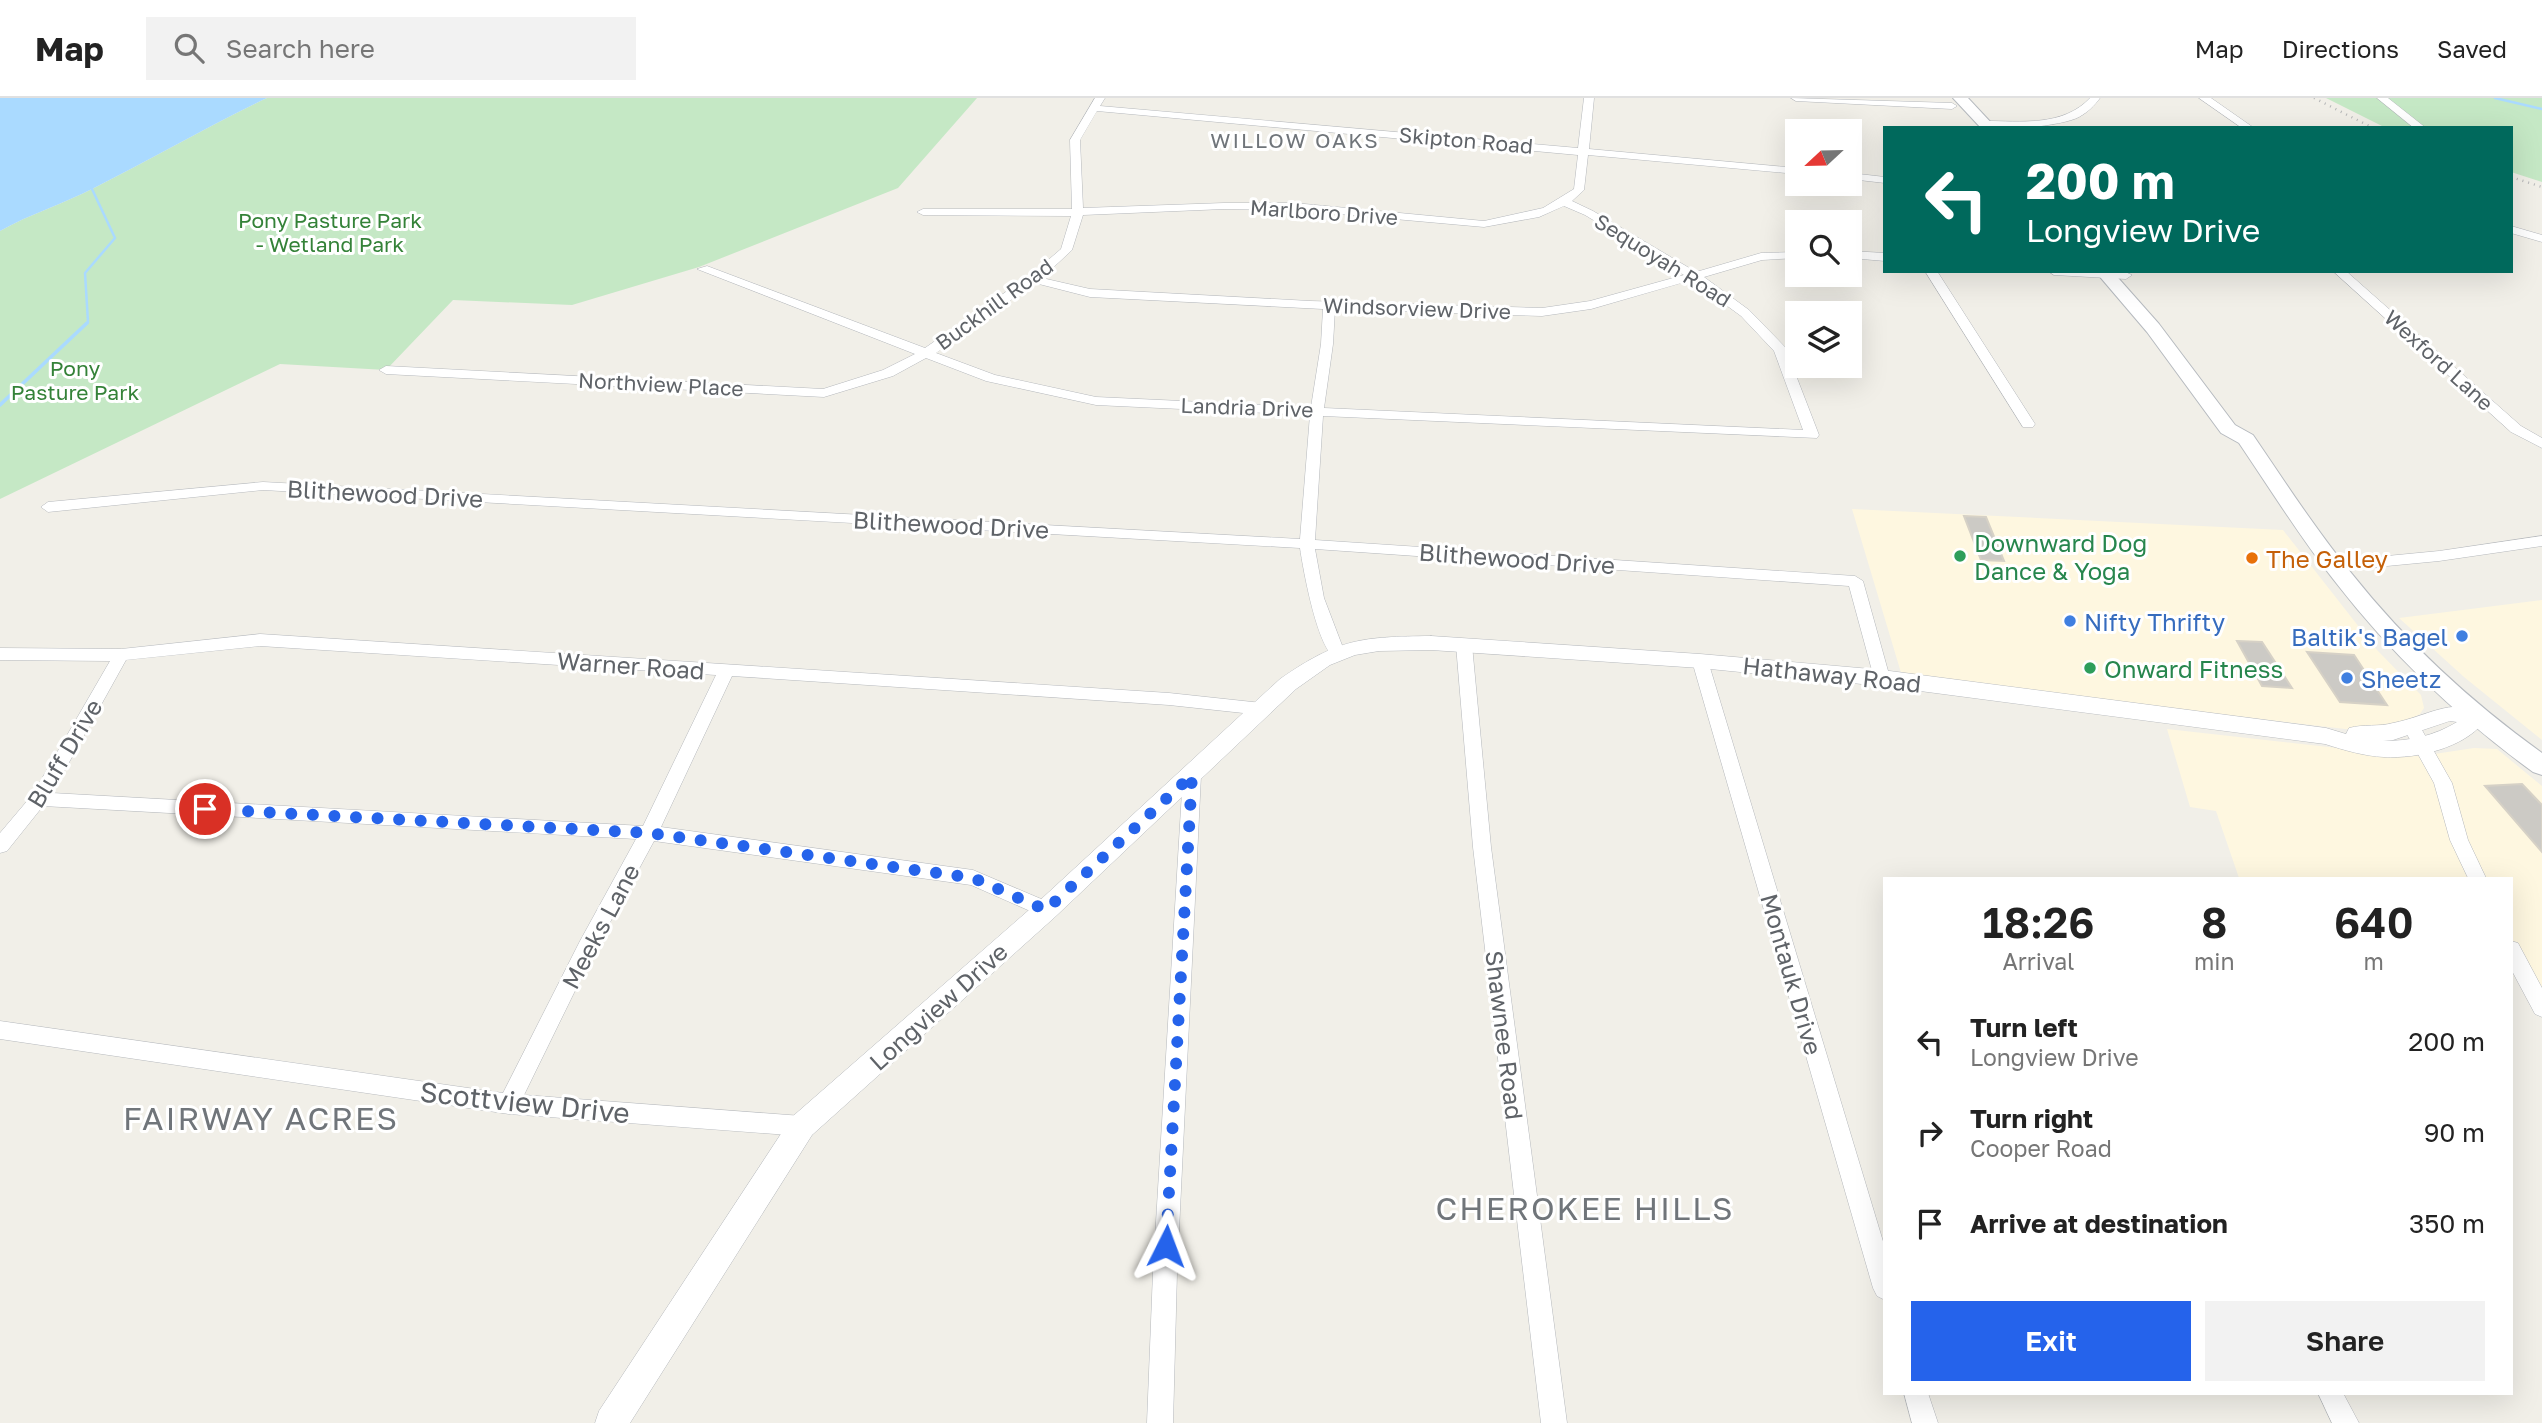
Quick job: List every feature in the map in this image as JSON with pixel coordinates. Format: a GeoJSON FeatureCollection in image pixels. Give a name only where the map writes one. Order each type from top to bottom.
{"type":"FeatureCollection","features":[{"type":"Feature","properties":{"kind":"main road"},"geometry":{"type":"LineString","coordinates":[[1952,101],[1981,126]]}},
{"type":"Feature","properties":{"kind":"main road"},"geometry":{"type":"LineString","coordinates":[[2114,273],[2180,338],[2249,429],[2246,439],[2335,566],[2402,645],[2477,716],[2542,766]]}},
{"type":"Feature","properties":{"kind":"street","name":"Buckhill Road"},"geometry":{"type":"LineString","coordinates":[[928,352],[1032,279],[1066,250],[1078,212],[1075,139],[1100,98]]}},
{"type":"Feature","properties":{"kind":"street"},"geometry":{"type":"LineString","coordinates":[[1566,203],[1579,190],[1589,98]]}},
{"type":"Feature","properties":{"kind":"street"},"geometry":{"type":"LineString","coordinates":[[1796,98],[1952,101]]}},
{"type":"Feature","properties":{"kind":"street"},"geometry":{"type":"LineString","coordinates":[[1996,126],[2066,119],[2089,107],[2095,98]]}},
{"type":"Feature","properties":{"kind":"street"},"geometry":{"type":"LineString","coordinates":[[2204,98],[2246,126]]}},
{"type":"Feature","properties":{"kind":"street"},"geometry":{"type":"LineString","coordinates":[[2382,98],[2418,126]]}},
{"type":"Feature","properties":{"kind":"street","name":"Skipton Road"},"geometry":{"type":"LineString","coordinates":[[1092,108],[1785,170]]}},
{"type":"Feature","properties":{"kind":"street"},"geometry":{"type":"LineString","coordinates":[[1862,177],[1883,180]]}},
{"type":"Feature","properties":{"kind":"street","name":"Marlboro Drive"},"geometry":{"type":"LineString","coordinates":[[923,212],[988,216],[1152,207],[1270,206],[1484,224],[1519,219],[1566,203]]}},
{"type":"Feature","properties":{"kind":"street","name":"Sequoyah Road"},"geometry":{"type":"LineString","coordinates":[[1566,203],[1589,213],[1696,277],[1745,313],[1780,350],[1812,435]]}},
{"type":"Feature","properties":{"kind":"street"},"geometry":{"type":"LineString","coordinates":[[2513,230],[2542,239]]}},
{"type":"Feature","properties":{"kind":"street","name":"Windsorview Drive"},"geometry":{"type":"LineString","coordinates":[[1032,279],[1090,293],[1329,306],[1542,312],[1591,305],[1761,257],[1785,256]]}},
{"type":"Feature","properties":{"kind":"street"},"geometry":{"type":"LineString","coordinates":[[1862,256],[1883,257]]}},
{"type":"Feature","properties":{"kind":"street","name":"Landria Drive"},"geometry":{"type":"LineString","coordinates":[[703,269],[991,378],[1096,401],[1812,435]]}},
{"type":"Feature","properties":{"kind":"street"},"geometry":{"type":"LineString","coordinates":[[1932,273],[2028,424]]}},
{"type":"Feature","properties":{"kind":"street","name":"Wexford Lane"},"geometry":{"type":"LineString","coordinates":[[2341,273],[2516,429],[2542,444]]}},
{"type":"Feature","properties":{"kind":"street"},"geometry":{"type":"LineString","coordinates":[[1329,306],[1327,344],[1317,410],[1307,544],[1315,598],[1338,653]]}},
{"type":"Feature","properties":{"kind":"street","name":"Northview Place"},"geometry":{"type":"LineString","coordinates":[[386,370],[824,393],[888,373],[928,352]]}},
{"type":"Feature","properties":{"kind":"street","name":"Blithewood Drive"},"geometry":{"type":"LineString","coordinates":[[48,507],[263,486],[1307,544],[1855,581],[1882,678]]}},
{"type":"Feature","properties":{"kind":"street"},"geometry":{"type":"LineString","coordinates":[[2335,566],[2439,556],[2542,541]]}},
{"type":"Feature","properties":{"kind":"street","name":"Warner Road"},"geometry":{"type":"LineString","coordinates":[[0,654],[121,655],[260,640],[1169,699],[1262,709]]}},
{"type":"Feature","properties":{"kind":"street","name":"Hathaway Road"},"geometry":{"type":"LineString","coordinates":[[1338,653],[1379,644],[1464,645],[1700,661],[1882,678],[2326,736],[2355,746],[2389,750],[2407,750],[2417,737],[2468,728],[2477,716]]}},
{"type":"Feature","properties":{"kind":"street","name":"Shawnee Road"},"geometry":{"type":"LineString","coordinates":[[1464,645],[1482,847],[1554,1423]]}},
{"type":"Feature","properties":{"kind":"street","name":"Longview Drive"},"geometry":{"type":"LineString","coordinates":[[611,1423],[802,1126],[1046,910],[1262,709],[1310,667],[1338,653]]}},
{"type":"Feature","properties":{"kind":"street","name":"Bluff Drive"},"geometry":{"type":"LineString","coordinates":[[0,846],[39,799],[121,655]]}},
{"type":"Feature","properties":{"kind":"street","name":"Montauk Drive"},"geometry":{"type":"LineString","coordinates":[[1700,661],[1883,1281]]}},
{"type":"Feature","properties":{"kind":"street","name":"Meeks Lane"},"geometry":{"type":"LineString","coordinates":[[509,1104],[587,947],[649,833],[726,671]]}},
{"type":"Feature","properties":{"kind":"street"},"geometry":{"type":"LineString","coordinates":[[2417,737],[2443,783],[2459,840],[2477,877]]}},
{"type":"Feature","properties":{"kind":"street"},"geometry":{"type":"LineString","coordinates":[[1160,1423],[1165,1272],[1192,775]]}},
{"type":"Feature","properties":{"kind":"street"},"geometry":{"type":"LineString","coordinates":[[39,799],[649,833],[973,878],[1046,910]]}},
{"type":"Feature","properties":{"kind":"street"},"geometry":{"type":"LineString","coordinates":[[2513,953],[2542,1008]]}},
{"type":"Feature","properties":{"kind":"street","name":"Scottview Drive"},"geometry":{"type":"LineString","coordinates":[[0,1030],[509,1104],[802,1126]]}},
{"type":"Feature","properties":{"kind":"street"},"geometry":{"type":"LineString","coordinates":[[1917,1395],[1924,1423]]}},
{"type":"Feature","properties":{"kind":"street"},"geometry":{"type":"LineString","coordinates":[[2331,1395],[2346,1423]]}},
{"type":"Feature","properties":{"kind":"shaded area"},"geometry":{"type":"Polygon","coordinates":[[[1852,509],[2283,530],[2377,650],[2421,695],[2424,708],[2420,714],[2403,723],[2362,731],[1902,676],[1852,509]]]}},
{"type":"Feature","properties":{"kind":"shaded area"},"geometry":{"type":"Polygon","coordinates":[[[2542,600],[2542,740],[2464,677],[2399,618],[2542,600]]]}},
{"type":"Feature","properties":{"kind":"shaded area"},"geometry":{"type":"Polygon","coordinates":[[[2167,729],[2400,755],[2421,756],[2474,748],[2497,749],[2542,786],[2542,987],[2513,952],[2513,877],[2239,877],[2216,811],[2190,807],[2167,729]]]}},
{"type":"Feature","properties":{"kind":"green space","name":"Pony Pasture Park - Wetland Park"},"geometry":{"type":"Polygon","coordinates":[[[267,98],[977,98],[898,188],[699,267],[572,305],[453,300],[386,370],[280,364],[0,499],[0,231],[94,188],[267,98]]]}},
{"type":"Feature","properties":{"kind":"green space"},"geometry":{"type":"Polygon","coordinates":[[[2326,98],[2542,98],[2542,182],[2513,173],[2513,126],[2382,126],[2326,98]]]}},
{"type":"Feature","properties":{"kind":"water"},"geometry":{"type":"Polygon","coordinates":[[[0,98],[267,98],[94,188],[0,231],[0,98]]]}},
{"type":"Feature","properties":{"kind":"building"},"geometry":{"type":"Polygon","coordinates":[[[1964,516],[1986,517],[2004,561],[1981,560],[1964,516]]]}},
{"type":"Feature","properties":{"kind":"building","name":"Sheetz"},"geometry":{"type":"Polygon","coordinates":[[[2237,641],[2262,642],[2292,688],[2262,686],[2237,641]]]}},
{"type":"Feature","properties":{"kind":"building","name":"Sheetz"},"geometry":{"type":"Polygon","coordinates":[[[2307,652],[2354,655],[2387,705],[2340,702],[2307,652]]]}},
{"type":"Feature","properties":{"kind":"building"},"geometry":{"type":"Polygon","coordinates":[[[2522,784],[2542,805],[2542,852],[2485,786],[2522,784]]]}},
{"type":"Feature","properties":{"kind":"waterway"},"geometry":{"type":"LineString","coordinates":[[2495,98],[2542,109]]}},
{"type":"Feature","properties":{"kind":"waterway"},"geometry":{"type":"LineString","coordinates":[[87,323],[85,273],[115,238],[92,189]]}},
{"type":"Feature","properties":{"kind":"waterway"},"geometry":{"type":"LineString","coordinates":[[0,405],[87,323]]}},
{"type":"Feature","properties":{"kind":"railway"},"geometry":{"type":"LineString","coordinates":[[2314,98],[2369,126]]}},
{"type":"Feature","properties":{"kind":"railway"},"geometry":{"type":"LineString","coordinates":[[2513,178],[2542,187]]}},
{"type":"Feature","properties":{"kind":"place","name":"Downward Dog Dance & Yoga"},"geometry":{"type":"Point","coordinates":[1960,556]}},
{"type":"Feature","properties":{"kind":"place","name":"The Galley"},"geometry":{"type":"Point","coordinates":[2252,558]}},
{"type":"Feature","properties":{"kind":"place","name":"Nifty Thrifty"},"geometry":{"type":"Point","coordinates":[2070,621]}},
{"type":"Feature","properties":{"kind":"place","name":"Baltik's Bagel"},"geometry":{"type":"Point","coordinates":[2462,636]}},
{"type":"Feature","properties":{"kind":"place","name":"Onward Fitness"},"geometry":{"type":"Point","coordinates":[2090,668]}},
{"type":"Feature","properties":{"kind":"place","name":"Sheetz"},"geometry":{"type":"Point","coordinates":[2347,678]}},
{"type":"Feature","properties":{"kind":"district","name":"WILLOW OAKS"},"geometry":{"type":"Point","coordinates":[1295,140]}},
{"type":"Feature","properties":{"kind":"district","name":"FAIRWAY ACRES"},"geometry":{"type":"Point","coordinates":[261,1118]}},
{"type":"Feature","properties":{"kind":"district","name":"CHEROKEE HILLS"},"geometry":{"type":"Point","coordinates":[1585,1208]}},
{"type":"Feature","properties":{"kind":"route"},"geometry":{"type":"LineString","coordinates":[[205,809],[649,833],[973,878],[1046,910],[1192,775],[1166,1246]]}},
{"type":"Feature","properties":{"kind":"park label","name":"Pony Pasture Park"},"geometry":{"type":"Point","coordinates":[75,380]}}]}
